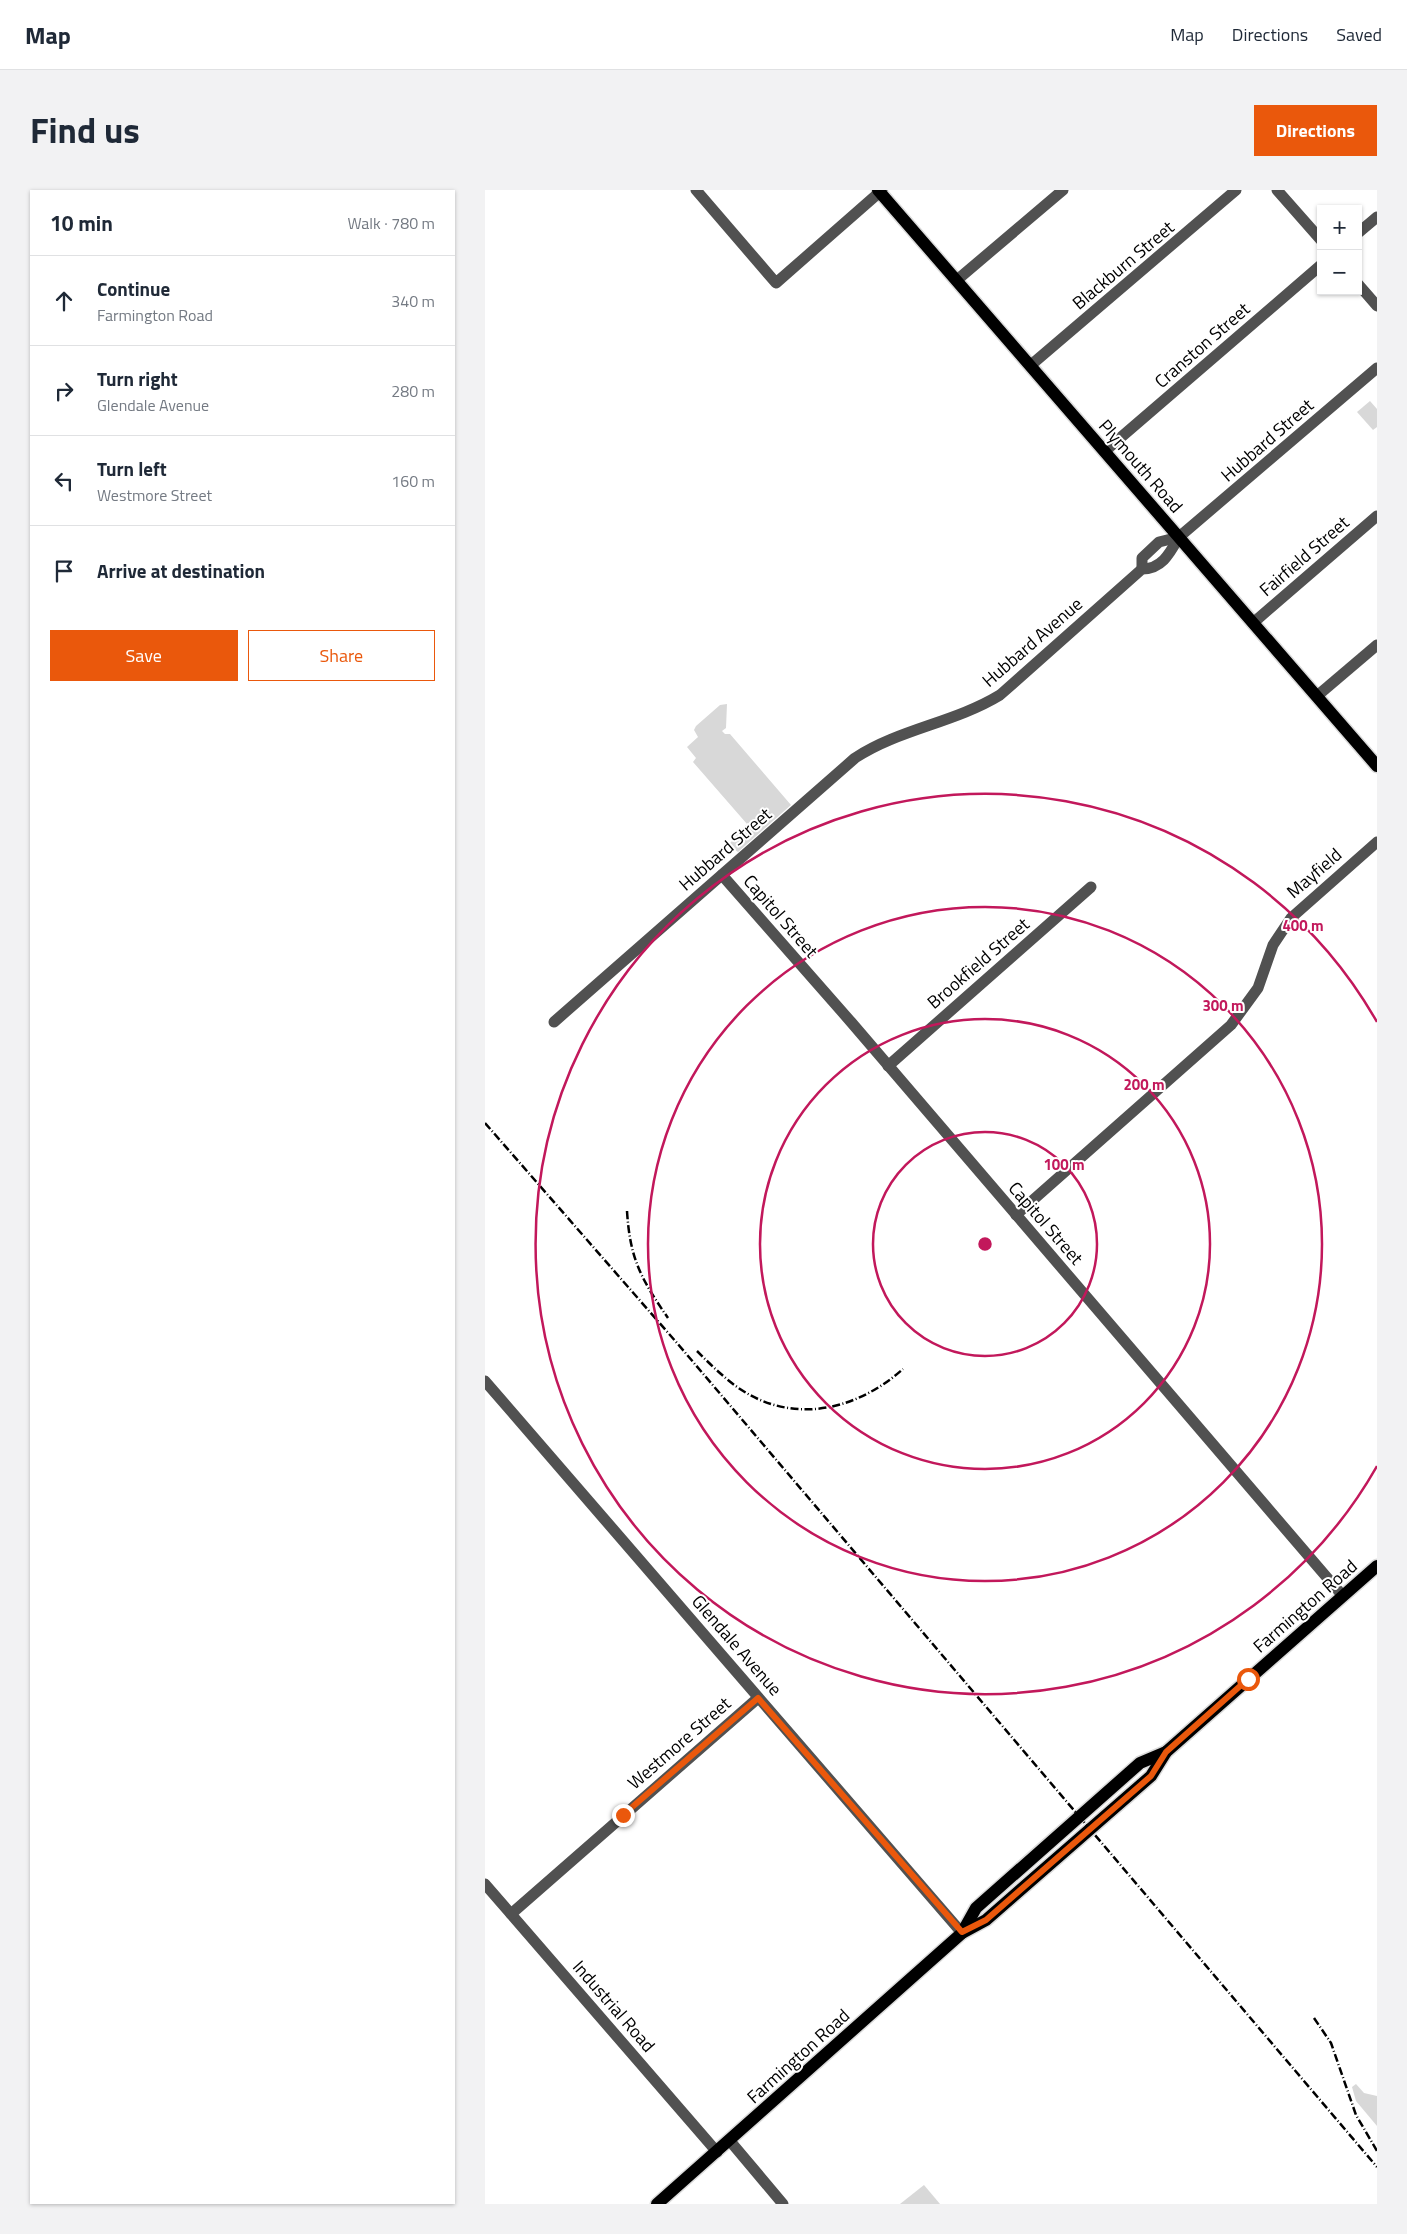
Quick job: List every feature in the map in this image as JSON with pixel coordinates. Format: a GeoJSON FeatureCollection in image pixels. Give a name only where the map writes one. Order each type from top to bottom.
{"type":"FeatureCollection","features":[{"type":"Feature","properties":{"kind":"main road","name":"Plymouth Road"},"geometry":{"type":"LineString","coordinates":[[880,190],[1377,766]]}},
{"type":"Feature","properties":{"kind":"main road","name":"Farmington Road"},"geometry":{"type":"LineString","coordinates":[[657,2204],[730,2141],[962,1932],[976,1908],[1140,1763],[1166,1752],[1377,1566]]}},
{"type":"Feature","properties":{"kind":"street"},"geometry":{"type":"LineString","coordinates":[[696,190],[776,283],[880,190]]}},
{"type":"Feature","properties":{"kind":"street"},"geometry":{"type":"LineString","coordinates":[[957,280],[1063,190]]}},
{"type":"Feature","properties":{"kind":"street","name":"Blackburn Street"},"geometry":{"type":"LineString","coordinates":[[1031,365],[1237,190]]}},
{"type":"Feature","properties":{"kind":"street"},"geometry":{"type":"LineString","coordinates":[[1277,190],[1317,235]]}},
{"type":"Feature","properties":{"kind":"street"},"geometry":{"type":"LineString","coordinates":[[1362,230],[1377,217]]}},
{"type":"Feature","properties":{"kind":"street","name":"Cranston Street"},"geometry":{"type":"LineString","coordinates":[[1105,452],[1317,268]]}},
{"type":"Feature","properties":{"kind":"street"},"geometry":{"type":"LineString","coordinates":[[1362,289],[1377,306]]}},
{"type":"Feature","properties":{"kind":"street","name":"Hubbard Street"},"geometry":{"type":"LineString","coordinates":[[1179,537],[1377,368]]}},
{"type":"Feature","properties":{"kind":"street","name":"Fairfield Street"},"geometry":{"type":"LineString","coordinates":[[1253,622],[1377,516]]}},
{"type":"Feature","properties":{"kind":"street","name":"Hubbard Avenue"},"geometry":{"type":"LineString","coordinates":[[1142,569],[1142,558],[1159,542],[1179,537]]}},
{"type":"Feature","properties":{"kind":"street","name":"Hubbard Avenue"},"geometry":{"type":"LineString","coordinates":[[933,724],[978,707],[1000,695],[1142,569],[1153,569],[1169,556],[1179,537]]}},
{"type":"Feature","properties":{"kind":"street"},"geometry":{"type":"LineString","coordinates":[[1317,696],[1377,644]]}},
{"type":"Feature","properties":{"kind":"street","name":"Hubbard Street"},"geometry":{"type":"LineString","coordinates":[[553,1022],[855,758],[883,742],[933,724]]}},
{"type":"Feature","properties":{"kind":"street","name":"Mayfield"},"geometry":{"type":"LineString","coordinates":[[1016,1215],[1231,1025],[1258,988],[1273,945],[1291,918],[1377,842]]}},
{"type":"Feature","properties":{"kind":"street","name":"Capitol Street"},"geometry":{"type":"LineString","coordinates":[[722,875],[1342,1595]]}},
{"type":"Feature","properties":{"kind":"street","name":"Brookfield Street"},"geometry":{"type":"LineString","coordinates":[[888,1066],[1091,887]]}},
{"type":"Feature","properties":{"kind":"street","name":"Glendale Avenue"},"geometry":{"type":"LineString","coordinates":[[485,1381],[962,1932]]}},
{"type":"Feature","properties":{"kind":"street","name":"Westmore Street"},"geometry":{"type":"LineString","coordinates":[[511,1914],[758,1698]]}},
{"type":"Feature","properties":{"kind":"street","name":"Industrial Road"},"geometry":{"type":"LineString","coordinates":[[485,1884],[717,2152]]}},
{"type":"Feature","properties":{"kind":"street"},"geometry":{"type":"LineString","coordinates":[[730,2141],[783,2204]]}},
{"type":"Feature","properties":{"kind":"shaded area"},"geometry":{"type":"Polygon","coordinates":[[[1370,401],[1377,409],[1377,427],[1373,430],[1357,412],[1370,401]]]}},
{"type":"Feature","properties":{"kind":"shaded area"},"geometry":{"type":"Polygon","coordinates":[[[727,704],[726,728],[722,731],[725,734],[730,734],[791,805],[738,852],[728,845],[735,838],[734,836],[747,824],[693,762],[696,758],[687,747],[698,737],[694,730],[696,726],[720,705],[727,704]]]}},
{"type":"Feature","properties":{"kind":"shaded area"},"geometry":{"type":"Polygon","coordinates":[[[1356,2084],[1364,2093],[1377,2096],[1377,2126],[1356,2101],[1352,2087],[1356,2084]]]}},
{"type":"Feature","properties":{"kind":"shaded area"},"geometry":{"type":"Polygon","coordinates":[[[924,2185],[940,2204],[900,2204],[924,2185]]]}},
{"type":"Feature","properties":{"kind":"railway"},"geometry":{"type":"LineString","coordinates":[[485,1123],[677,1343],[1377,2167]]}},
{"type":"Feature","properties":{"kind":"railway"},"geometry":{"type":"LineString","coordinates":[[627,1211],[634,1256],[644,1280],[668,1318]]}},
{"type":"Feature","properties":{"kind":"railway"},"geometry":{"type":"LineString","coordinates":[[697,1351],[723,1376],[740,1389],[761,1400],[782,1407],[803,1409],[825,1408],[845,1403],[885,1383],[903,1369]]}},
{"type":"Feature","properties":{"kind":"railway"},"geometry":{"type":"LineString","coordinates":[[1314,2018],[1331,2043],[1356,2115],[1377,2151]]}},
{"type":"Feature","properties":{"kind":"route"},"geometry":{"type":"LineString","coordinates":[[623,1815],[758,1698],[962,1932],[986,1920],[1151,1776],[1166,1752],[1248,1679]]}}]}
